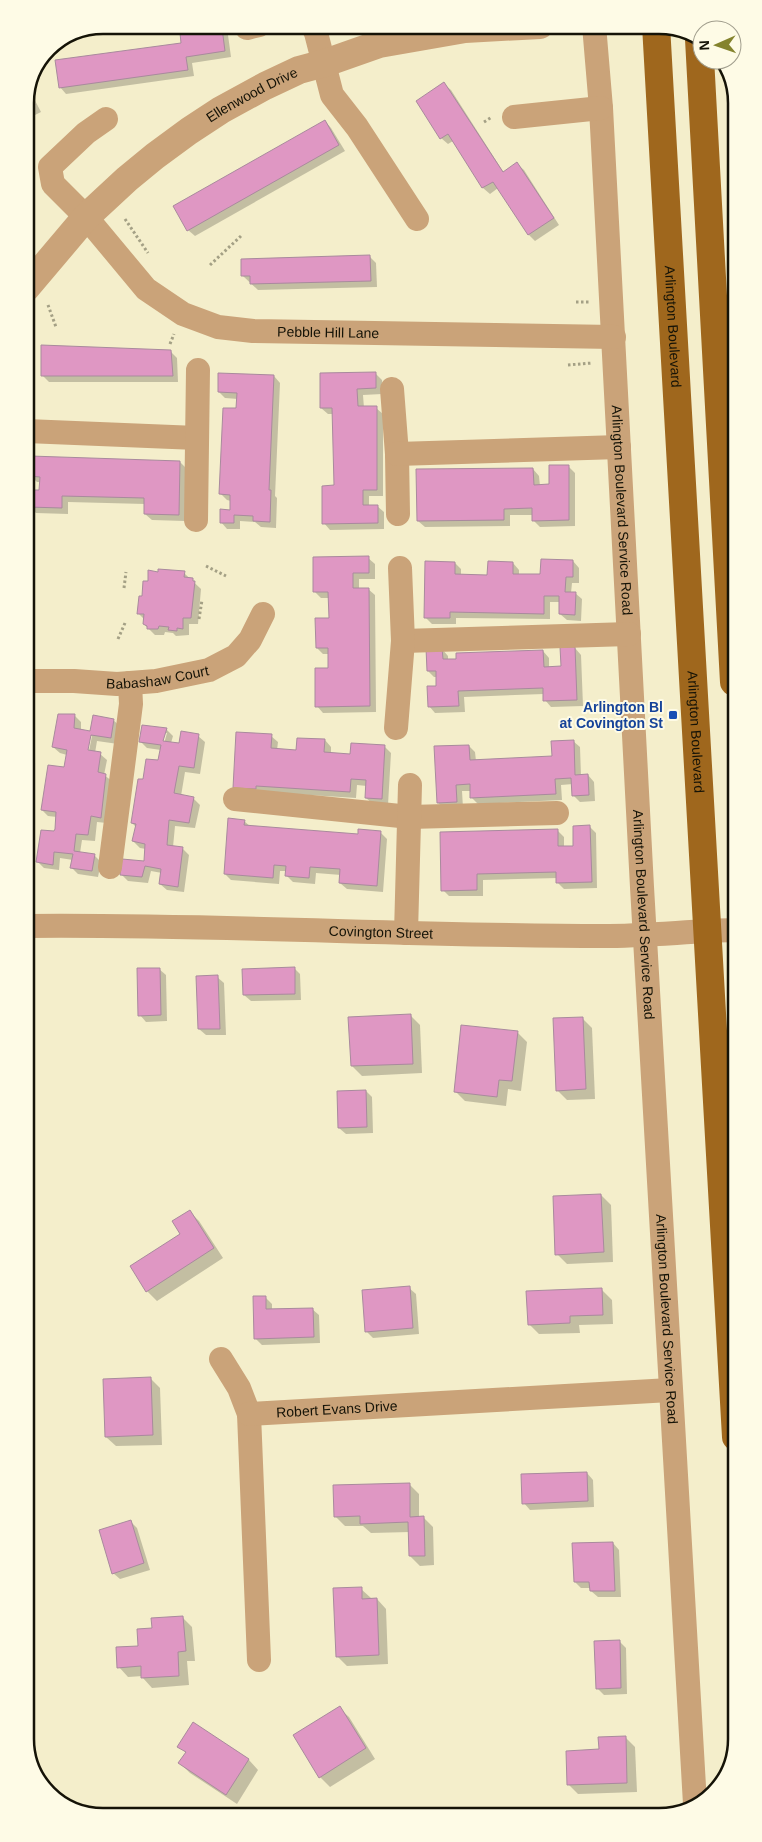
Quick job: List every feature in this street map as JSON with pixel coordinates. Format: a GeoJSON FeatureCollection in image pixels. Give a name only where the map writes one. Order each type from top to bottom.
{"type":"FeatureCollection","features":[{"type":"Feature","properties":{"kind":"main road","name":"Arlington Boulevard"},"geometry":{"type":"LineString","coordinates":[[657,34],[728,1292]]}},
{"type":"Feature","properties":{"kind":"main road"},"geometry":{"type":"LineString","coordinates":[[701,70],[728,572]]}},
{"type":"Feature","properties":{"kind":"street"},"geometry":{"type":"LineString","coordinates":[[315,34],[332,95],[357,127],[417,219]]}},
{"type":"Feature","properties":{"kind":"street","name":"Ellenwood Drive"},"geometry":{"type":"LineString","coordinates":[[34,279],[86,217],[155,156],[197,126],[265,86],[299,70],[379,44],[436,34]]}},
{"type":"Feature","properties":{"kind":"street","name":"Arlington Boulevard Service Road"},"geometry":{"type":"LineString","coordinates":[[595,34],[601,108],[614,337],[670,1390],[696,1798]]}},
{"type":"Feature","properties":{"kind":"street"},"geometry":{"type":"LineString","coordinates":[[514,117],[601,108]]}},
{"type":"Feature","properties":{"kind":"street","name":"Pebble Hill Lane"},"geometry":{"type":"LineString","coordinates":[[106,119],[86,133],[50,167],[54,184],[86,217],[146,289],[183,314],[218,327],[253,331],[614,337]]}},
{"type":"Feature","properties":{"kind":"street"},"geometry":{"type":"LineString","coordinates":[[196,520],[198,370]]}},
{"type":"Feature","properties":{"kind":"street"},"geometry":{"type":"LineString","coordinates":[[392,388],[397,454],[398,514]]}},
{"type":"Feature","properties":{"kind":"street"},"geometry":{"type":"LineString","coordinates":[[34,431],[197,438]]}},
{"type":"Feature","properties":{"kind":"street"},"geometry":{"type":"LineString","coordinates":[[397,454],[619,447]]}},
{"type":"Feature","properties":{"kind":"street"},"geometry":{"type":"LineString","coordinates":[[396,728],[403,641],[400,568]]}},
{"type":"Feature","properties":{"kind":"street","name":"Babashaw Court"},"geometry":{"type":"LineString","coordinates":[[34,681],[130,683],[156,681],[209,670],[236,656],[250,640],[263,614]]}},
{"type":"Feature","properties":{"kind":"street"},"geometry":{"type":"LineString","coordinates":[[403,641],[629,634]]}},
{"type":"Feature","properties":{"kind":"street"},"geometry":{"type":"LineString","coordinates":[[110,866],[131,704],[130,683]]}},
{"type":"Feature","properties":{"kind":"street"},"geometry":{"type":"LineString","coordinates":[[406,933],[410,785]]}},
{"type":"Feature","properties":{"kind":"street"},"geometry":{"type":"LineString","coordinates":[[235,799],[410,817],[557,814]]}},
{"type":"Feature","properties":{"kind":"street","name":"Covington Street"},"geometry":{"type":"LineString","coordinates":[[34,926],[114,925],[605,936],[728,930]]}},
{"type":"Feature","properties":{"kind":"street"},"geometry":{"type":"LineString","coordinates":[[221,1359],[239,1388],[248,1414],[259,1660]]}},
{"type":"Feature","properties":{"kind":"street","name":"Robert Evans Drive"},"geometry":{"type":"LineString","coordinates":[[248,1414],[670,1390]]}},
{"type":"Feature","properties":{"kind":"path"},"geometry":{"type":"LineString","coordinates":[[125,219],[148,253]]}},
{"type":"Feature","properties":{"kind":"path"},"geometry":{"type":"LineString","coordinates":[[210,265],[241,236]]}},
{"type":"Feature","properties":{"kind":"path"},"geometry":{"type":"LineString","coordinates":[[576,302],[593,302]]}},
{"type":"Feature","properties":{"kind":"path"},"geometry":{"type":"LineString","coordinates":[[48,304],[56,327]]}},
{"type":"Feature","properties":{"kind":"path"},"geometry":{"type":"LineString","coordinates":[[170,344],[175,333]]}},
{"type":"Feature","properties":{"kind":"path"},"geometry":{"type":"LineString","coordinates":[[568,365],[594,363]]}},
{"type":"Feature","properties":{"kind":"path"},"geometry":{"type":"LineString","coordinates":[[206,566],[226,576]]}},
{"type":"Feature","properties":{"kind":"path"},"geometry":{"type":"LineString","coordinates":[[124,588],[126,572]]}},
{"type":"Feature","properties":{"kind":"path"},"geometry":{"type":"LineString","coordinates":[[199,619],[202,600]]}},
{"type":"Feature","properties":{"kind":"path"},"geometry":{"type":"LineString","coordinates":[[118,639],[125,623]]}},
{"type":"Feature","properties":{"kind":"building"},"geometry":{"type":"Polygon","coordinates":[[[180,34],[223,34],[225,51],[186,57],[188,70],[59,88],[55,60],[181,43],[180,34]]]}},
{"type":"Feature","properties":{"kind":"building"},"geometry":{"type":"Polygon","coordinates":[[[444,82],[503,172],[517,162],[554,218],[528,235],[493,182],[482,188],[448,134],[440,139],[416,101],[444,82]]]}},
{"type":"Feature","properties":{"kind":"building"},"geometry":{"type":"Polygon","coordinates":[[[325,120],[339,145],[187,231],[173,206],[325,120]]]}},
{"type":"Feature","properties":{"kind":"building"},"geometry":{"type":"Polygon","coordinates":[[[370,255],[371,281],[250,284],[250,276],[241,276],[241,259],[370,255]]]}},
{"type":"Feature","properties":{"kind":"building"},"geometry":{"type":"Polygon","coordinates":[[[41,345],[171,350],[173,376],[41,376],[41,345]]]}},
{"type":"Feature","properties":{"kind":"building"},"geometry":{"type":"Polygon","coordinates":[[[376,372],[376,388],[357,389],[358,406],[377,406],[377,490],[363,490],[363,505],[378,505],[378,523],[322,524],[322,486],[334,485],[332,408],[320,408],[320,373],[376,372]]]}},
{"type":"Feature","properties":{"kind":"building"},"geometry":{"type":"Polygon","coordinates":[[[218,373],[274,375],[269,490],[271,490],[270,522],[253,521],[253,516],[234,515],[234,523],[220,523],[220,509],[230,510],[230,495],[219,494],[223,408],[236,408],[237,393],[218,392],[218,373]]]}},
{"type":"Feature","properties":{"kind":"building"},"geometry":{"type":"Polygon","coordinates":[[[34,456],[180,461],[179,515],[144,514],[144,498],[62,496],[62,508],[34,507],[34,490],[39,490],[40,477],[34,476],[34,456]]]}},
{"type":"Feature","properties":{"kind":"building"},"geometry":{"type":"Polygon","coordinates":[[[549,465],[569,465],[569,520],[532,521],[532,508],[504,509],[504,520],[417,521],[416,469],[533,468],[534,485],[549,484],[549,465]]]}},
{"type":"Feature","properties":{"kind":"building"},"geometry":{"type":"Polygon","coordinates":[[[369,556],[369,573],[353,573],[353,588],[369,588],[370,706],[315,707],[315,668],[328,668],[328,648],[316,648],[315,618],[329,618],[328,592],[313,592],[313,557],[369,556]]]}},
{"type":"Feature","properties":{"kind":"building"},"geometry":{"type":"Polygon","coordinates":[[[541,559],[573,560],[573,577],[566,577],[565,592],[576,592],[575,615],[559,614],[559,596],[544,596],[544,614],[450,612],[450,618],[424,618],[425,561],[455,562],[455,574],[487,575],[488,561],[513,562],[513,574],[540,574],[541,559]]]}},
{"type":"Feature","properties":{"kind":"building"},"geometry":{"type":"Polygon","coordinates":[[[158,569],[185,571],[184,577],[193,578],[193,581],[195,581],[191,618],[183,618],[183,629],[177,628],[177,631],[168,630],[169,627],[159,626],[158,629],[147,629],[147,626],[143,624],[144,614],[137,614],[139,596],[142,596],[143,581],[148,581],[148,570],[158,572],[158,569]]]}},
{"type":"Feature","properties":{"kind":"building"},"geometry":{"type":"Polygon","coordinates":[[[560,647],[575,647],[577,700],[543,701],[543,688],[458,691],[459,706],[428,707],[427,686],[436,686],[436,671],[427,671],[426,648],[442,648],[443,659],[456,659],[456,653],[543,650],[544,667],[561,666],[560,647]]]}},
{"type":"Feature","properties":{"kind":"building"},"geometry":{"type":"Polygon","coordinates":[[[58,714],[75,714],[74,728],[90,731],[93,715],[114,719],[111,738],[91,735],[88,750],[101,752],[98,772],[106,774],[101,818],[91,816],[88,835],[76,834],[74,851],[95,854],[92,871],[70,868],[73,854],[54,852],[53,865],[36,862],[41,830],[54,831],[55,829],[56,812],[41,810],[48,765],[64,767],[67,750],[52,747],[58,714]]]}},
{"type":"Feature","properties":{"kind":"building"},"geometry":{"type":"Polygon","coordinates":[[[142,725],[167,728],[163,741],[179,743],[181,731],[199,734],[194,768],[179,766],[174,793],[194,797],[189,823],[169,820],[167,845],[183,847],[178,887],[159,884],[161,869],[145,866],[142,877],[120,875],[122,859],[144,861],[145,844],[132,841],[136,824],[131,823],[138,779],[143,779],[146,759],[158,760],[161,745],[139,742],[142,725]]]}},
{"type":"Feature","properties":{"kind":"building"},"geometry":{"type":"Polygon","coordinates":[[[236,732],[272,734],[271,748],[296,750],[297,738],[325,739],[324,752],[350,754],[351,743],[385,745],[382,799],[365,798],[366,780],[351,779],[350,792],[256,786],[256,789],[233,788],[236,732]]]}},
{"type":"Feature","properties":{"kind":"building"},"geometry":{"type":"Polygon","coordinates":[[[574,740],[575,775],[588,774],[589,795],[572,796],[571,778],[555,779],[556,794],[470,798],[470,784],[456,785],[457,802],[437,803],[434,746],[469,745],[470,760],[552,756],[551,741],[574,740]]]}},
{"type":"Feature","properties":{"kind":"building"},"geometry":{"type":"Polygon","coordinates":[[[228,818],[245,820],[244,825],[358,834],[358,829],[381,831],[377,886],[339,883],[340,869],[310,867],[309,878],[285,876],[286,866],[274,865],[273,878],[224,874],[228,818]]]}},
{"type":"Feature","properties":{"kind":"building"},"geometry":{"type":"Polygon","coordinates":[[[590,825],[592,882],[556,883],[556,872],[477,874],[477,890],[441,891],[440,832],[558,829],[558,846],[573,846],[573,826],[590,825]]]}},
{"type":"Feature","properties":{"kind":"building"},"geometry":{"type":"Polygon","coordinates":[[[295,967],[295,994],[243,995],[242,969],[295,967]]]}},
{"type":"Feature","properties":{"kind":"building"},"geometry":{"type":"Polygon","coordinates":[[[137,968],[160,968],[161,1015],[138,1016],[137,968]]]}},
{"type":"Feature","properties":{"kind":"building"},"geometry":{"type":"Polygon","coordinates":[[[218,975],[220,1029],[198,1029],[196,976],[218,975]]]}},
{"type":"Feature","properties":{"kind":"building"},"geometry":{"type":"Polygon","coordinates":[[[411,1014],[413,1064],[351,1066],[348,1017],[411,1014]]]}},
{"type":"Feature","properties":{"kind":"building"},"geometry":{"type":"Polygon","coordinates":[[[583,1017],[586,1089],[556,1091],[553,1018],[583,1017]]]}},
{"type":"Feature","properties":{"kind":"building"},"geometry":{"type":"Polygon","coordinates":[[[461,1025],[518,1031],[512,1081],[499,1080],[497,1097],[454,1092],[461,1025]]]}},
{"type":"Feature","properties":{"kind":"building"},"geometry":{"type":"Polygon","coordinates":[[[366,1090],[367,1127],[338,1128],[337,1091],[366,1090]]]}},
{"type":"Feature","properties":{"kind":"building"},"geometry":{"type":"Polygon","coordinates":[[[601,1194],[604,1252],[555,1255],[553,1196],[601,1194]]]}},
{"type":"Feature","properties":{"kind":"building"},"geometry":{"type":"Polygon","coordinates":[[[190,1210],[214,1248],[146,1292],[130,1266],[180,1234],[172,1221],[190,1210]]]}},
{"type":"Feature","properties":{"kind":"building"},"geometry":{"type":"Polygon","coordinates":[[[410,1286],[413,1328],[365,1332],[362,1290],[410,1286]]]}},
{"type":"Feature","properties":{"kind":"building"},"geometry":{"type":"Polygon","coordinates":[[[602,1288],[603,1315],[570,1316],[570,1323],[528,1325],[526,1291],[602,1288]]]}},
{"type":"Feature","properties":{"kind":"building"},"geometry":{"type":"Polygon","coordinates":[[[253,1296],[266,1296],[266,1309],[313,1308],[314,1337],[254,1339],[253,1296]]]}},
{"type":"Feature","properties":{"kind":"building"},"geometry":{"type":"Polygon","coordinates":[[[151,1377],[153,1435],[105,1437],[103,1379],[151,1377]]]}},
{"type":"Feature","properties":{"kind":"building"},"geometry":{"type":"Polygon","coordinates":[[[587,1472],[588,1501],[522,1504],[521,1474],[587,1472]]]}},
{"type":"Feature","properties":{"kind":"building"},"geometry":{"type":"Polygon","coordinates":[[[410,1483],[410,1517],[424,1516],[425,1556],[409,1556],[408,1522],[360,1524],[360,1516],[334,1517],[333,1485],[410,1483]]]}},
{"type":"Feature","properties":{"kind":"building"},"geometry":{"type":"Polygon","coordinates":[[[131,1520],[144,1563],[112,1574],[99,1530],[131,1520]]]}},
{"type":"Feature","properties":{"kind":"building"},"geometry":{"type":"Polygon","coordinates":[[[613,1542],[615,1591],[590,1591],[589,1582],[574,1582],[572,1543],[613,1542]]]}},
{"type":"Feature","properties":{"kind":"building"},"geometry":{"type":"Polygon","coordinates":[[[362,1587],[362,1599],[377,1598],[379,1655],[336,1657],[333,1588],[362,1587]]]}},
{"type":"Feature","properties":{"kind":"building"},"geometry":{"type":"Polygon","coordinates":[[[183,1616],[186,1651],[178,1652],[179,1676],[141,1678],[141,1666],[117,1668],[116,1647],[138,1646],[137,1629],[152,1628],[151,1618],[183,1616]]]}},
{"type":"Feature","properties":{"kind":"building"},"geometry":{"type":"Polygon","coordinates":[[[620,1640],[621,1688],[596,1689],[594,1641],[620,1640]]]}},
{"type":"Feature","properties":{"kind":"building"},"geometry":{"type":"Polygon","coordinates":[[[340,1706],[366,1748],[319,1778],[293,1735],[340,1706]]]}},
{"type":"Feature","properties":{"kind":"building"},"geometry":{"type":"Polygon","coordinates":[[[193,1722],[249,1759],[226,1795],[178,1763],[186,1752],[177,1747],[193,1722]]]}},
{"type":"Feature","properties":{"kind":"building"},"geometry":{"type":"Polygon","coordinates":[[[626,1736],[627,1783],[567,1785],[566,1751],[599,1749],[598,1737],[626,1736]]]}},
{"type":"Feature","properties":{"kind":"place","name":"Arlington Bl at Covington St"},"geometry":{"type":"Point","coordinates":[673,715]}}]}
